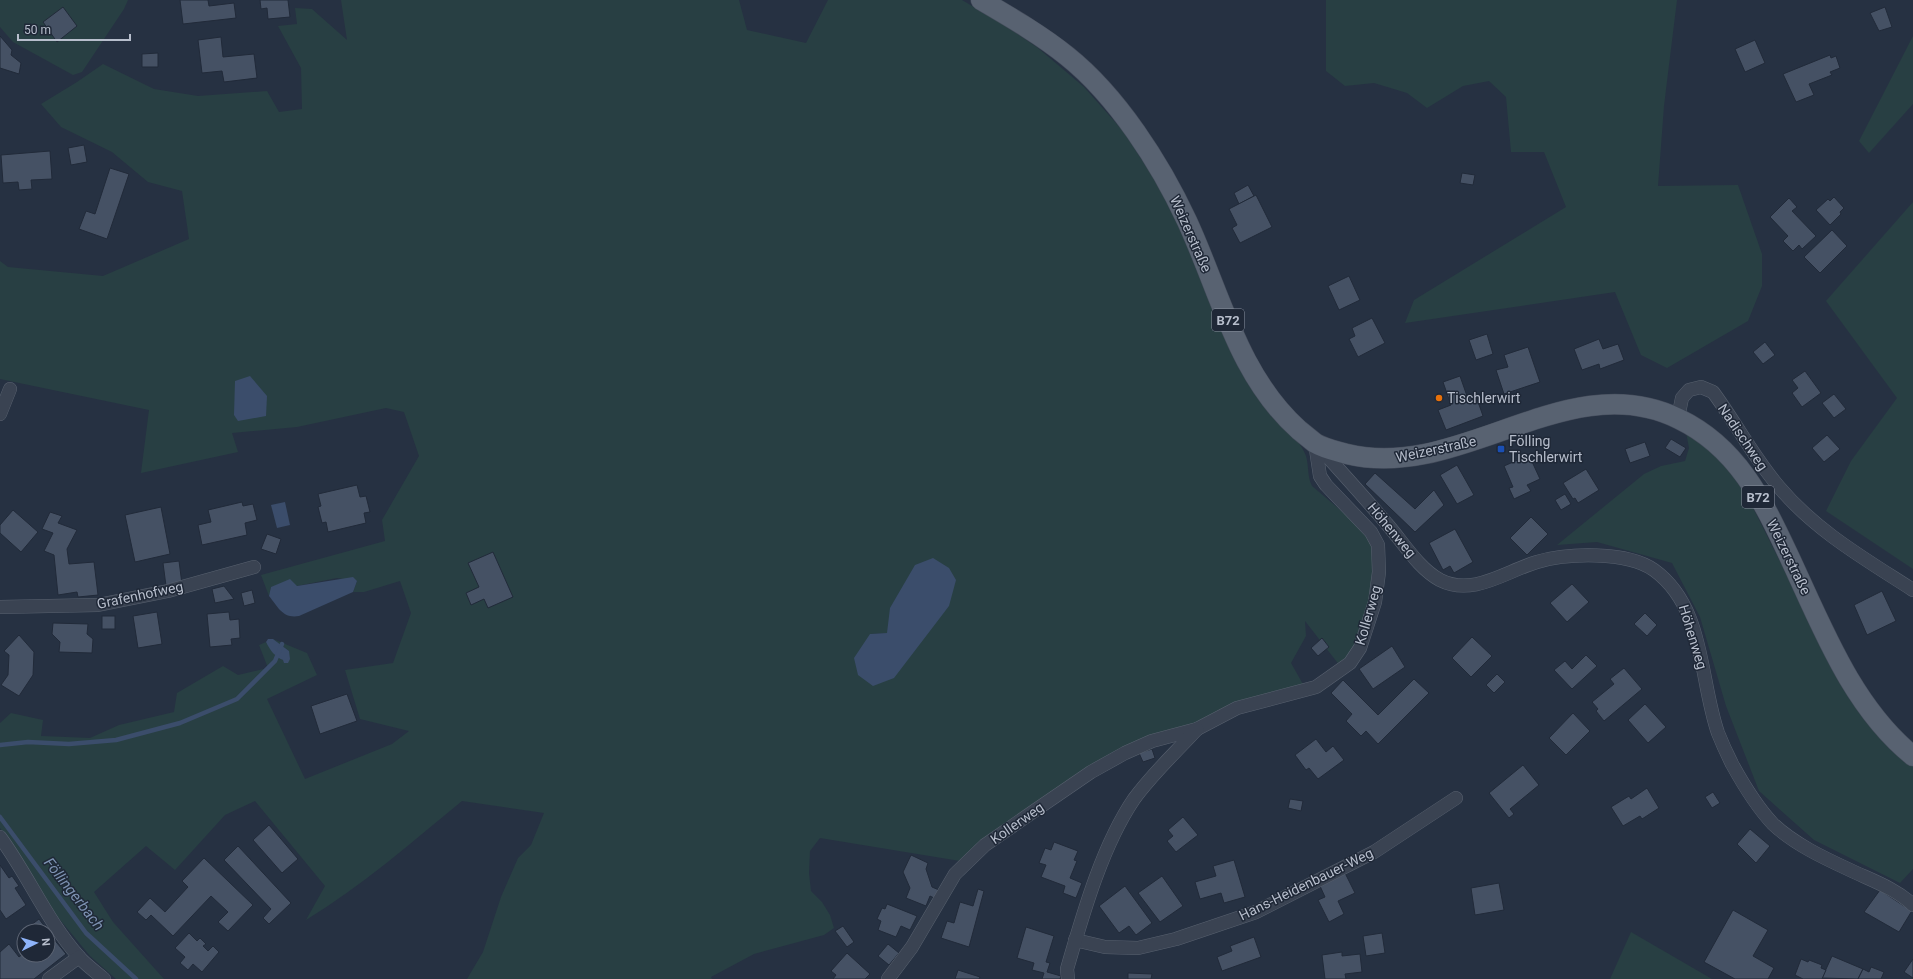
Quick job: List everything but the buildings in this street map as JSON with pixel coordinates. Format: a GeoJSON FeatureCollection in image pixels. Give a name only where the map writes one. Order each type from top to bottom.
{"type":"FeatureCollection","features":[{"type":"Feature","properties":{"kind":"main road","name":"Weizerstraße"},"geometry":{"type":"LineString","coordinates":[[981,0],[1068,56],[1097,85],[1127,121],[1166,179],[1188,223],[1231,326],[1256,379],[1282,414],[1315,443],[1331,450],[1382,460],[1407,458],[1439,451],[1496,434],[1545,416],[1587,406],[1629,404],[1646,407],[1678,418],[1711,438],[1736,461],[1770,517],[1845,672],[1869,709],[1901,747],[1913,756]]}},
{"type":"Feature","properties":{"kind":"street","name":"Nadischweg"},"geometry":{"type":"LineString","coordinates":[[1678,418],[1682,398],[1689,390],[1701,387],[1713,392],[1763,467],[1794,504],[1809,519],[1849,550],[1913,590]]}},
{"type":"Feature","properties":{"kind":"street"},"geometry":{"type":"LineString","coordinates":[[0,414],[10,389]]}},
{"type":"Feature","properties":{"kind":"street","name":"Kollerweg"},"geometry":{"type":"LineString","coordinates":[[888,979],[912,947],[955,874],[985,845],[1091,772],[1115,758],[1147,744],[1197,729],[1237,708],[1320,686],[1346,667],[1360,648],[1375,602],[1380,561],[1378,545],[1372,532],[1326,485],[1320,476],[1315,443]]}},
{"type":"Feature","properties":{"kind":"street","name":"Höhenweg"},"geometry":{"type":"LineString","coordinates":[[1315,443],[1366,498],[1425,568],[1442,581],[1451,584],[1476,584],[1505,576],[1537,562],[1571,556],[1598,555],[1624,558],[1652,568],[1672,586],[1685,605],[1695,635],[1718,733],[1740,776],[1773,824],[1822,857],[1894,890],[1913,905]]}},
{"type":"Feature","properties":{"kind":"street","name":"Grafenhofweg"},"geometry":{"type":"LineString","coordinates":[[0,607],[98,605],[168,591],[254,567]]}},
{"type":"Feature","properties":{"kind":"street","name":"Kollerweg"},"geometry":{"type":"LineString","coordinates":[[1068,979],[1066,969],[1098,873],[1126,814],[1154,775],[1197,729]]}},
{"type":"Feature","properties":{"kind":"street","name":"Hans-Heidenbauer-Weg"},"geometry":{"type":"LineString","coordinates":[[1075,940],[1105,947],[1138,948],[1176,939],[1256,912],[1374,852],[1456,798]]}},
{"type":"Feature","properties":{"kind":"street"},"geometry":{"type":"LineString","coordinates":[[0,837],[15,857],[43,907],[79,957],[104,979]]}},
{"type":"Feature","properties":{"kind":"street"},"geometry":{"type":"LineString","coordinates":[[49,979],[79,957]]}},
{"type":"Feature","properties":{"kind":"green space"},"geometry":{"type":"Polygon","coordinates":[[[0,0],[128,0],[124,9],[82,72],[73,75],[13,42],[0,27],[0,0]]]}},
{"type":"Feature","properties":{"kind":"green space"},"geometry":{"type":"Polygon","coordinates":[[[341,0],[739,0],[747,30],[806,43],[828,0],[962,0],[1006,26],[1038,48],[1084,87],[1124,132],[1165,196],[1271,416],[1300,444],[1306,456],[1309,478],[1312,486],[1365,531],[1372,542],[1374,584],[1356,646],[1340,666],[1305,621],[1306,636],[1291,663],[1304,686],[1200,722],[1141,740],[960,861],[820,838],[810,851],[809,873],[811,891],[822,902],[830,915],[834,928],[824,935],[754,954],[711,977],[712,979],[467,979],[483,952],[501,897],[518,858],[531,845],[544,813],[462,801],[367,878],[327,907],[306,920],[325,886],[255,801],[225,815],[175,870],[146,846],[94,892],[113,922],[164,979],[116,979],[90,956],[47,904],[0,828],[0,723],[11,713],[43,720],[41,736],[90,738],[119,725],[174,712],[177,693],[223,666],[238,675],[268,668],[259,645],[266,642],[277,657],[283,660],[289,651],[273,639],[307,653],[317,675],[267,699],[305,779],[392,744],[409,731],[360,719],[345,670],[393,663],[411,613],[400,581],[364,592],[353,592],[357,581],[337,578],[297,586],[271,587],[269,596],[261,575],[385,541],[382,520],[419,456],[404,412],[386,408],[297,427],[232,433],[238,452],[141,473],[149,410],[0,379],[0,261],[8,267],[103,276],[189,239],[182,191],[148,182],[112,152],[61,127],[41,104],[103,64],[154,89],[198,96],[267,91],[279,112],[302,109],[301,68],[278,26],[297,24],[295,8],[312,9],[347,40],[341,0]],[[949,606],[887,633],[870,634],[927,632],[949,606]]]}},
{"type":"Feature","properties":{"kind":"green space"},"geometry":{"type":"Polygon","coordinates":[[[1326,0],[1677,0],[1664,106],[1658,186],[1738,185],[1762,254],[1762,286],[1748,321],[1667,368],[1641,355],[1615,292],[1405,323],[1414,300],[1566,207],[1544,152],[1511,152],[1506,97],[1489,81],[1463,86],[1427,108],[1407,93],[1374,83],[1345,86],[1326,71],[1326,0]]]}},
{"type":"Feature","properties":{"kind":"green space"},"geometry":{"type":"Polygon","coordinates":[[[1913,36],[1913,104],[1869,153],[1859,141],[1913,36]]]}},
{"type":"Feature","properties":{"kind":"green space"},"geometry":{"type":"Polygon","coordinates":[[[1913,202],[1913,569],[1826,511],[1851,461],[1897,398],[1826,301],[1913,202]]]}},
{"type":"Feature","properties":{"kind":"green space"},"geometry":{"type":"Polygon","coordinates":[[[1686,432],[1724,462],[1742,486],[1808,617],[1908,762],[1913,766],[1913,869],[1900,883],[1814,840],[1759,791],[1726,706],[1700,617],[1672,563],[1597,542],[1557,545],[1644,474],[1661,466],[1685,461],[1689,448],[1686,432]]]}},
{"type":"Feature","properties":{"kind":"green space"},"geometry":{"type":"Polygon","coordinates":[[[1631,932],[1712,979],[1610,979],[1631,932]]]}},
{"type":"Feature","properties":{"kind":"water"},"geometry":{"type":"Polygon","coordinates":[[[250,376],[267,396],[266,416],[238,421],[234,415],[235,381],[250,376]]]}},
{"type":"Feature","properties":{"kind":"water"},"geometry":{"type":"Polygon","coordinates":[[[285,502],[290,525],[277,528],[271,505],[285,502]]]}},
{"type":"Feature","properties":{"kind":"water"},"geometry":{"type":"Polygon","coordinates":[[[933,558],[949,568],[956,580],[949,606],[894,678],[873,686],[858,675],[854,658],[870,634],[887,633],[890,608],[915,565],[933,558]]]}},
{"type":"Feature","properties":{"kind":"water"},"geometry":{"type":"Polygon","coordinates":[[[353,577],[357,581],[353,592],[299,616],[289,616],[285,614],[278,608],[269,596],[271,587],[290,579],[297,586],[353,577]]]}},
{"type":"Feature","properties":{"kind":"water"},"geometry":{"type":"Polygon","coordinates":[[[268,639],[273,639],[289,651],[290,659],[288,663],[284,663],[283,660],[273,653],[266,642],[268,639]]]}},
{"type":"Feature","properties":{"kind":"waterway"},"geometry":{"type":"LineString","coordinates":[[0,745],[28,742],[69,744],[116,740],[180,723],[237,699],[275,661],[282,644]]}},
{"type":"Feature","properties":{"kind":"waterway","name":"Föllingerbach"},"geometry":{"type":"LineString","coordinates":[[0,817],[86,933],[136,979]]}},
{"type":"Feature","properties":{"kind":"place","name":"Tischlerwirt"},"geometry":{"type":"Point","coordinates":[1439,398]}},
{"type":"Feature","properties":{"kind":"place","name":"Fölling Tischlerwirt"},"geometry":{"type":"Point","coordinates":[1501,449]}}]}
